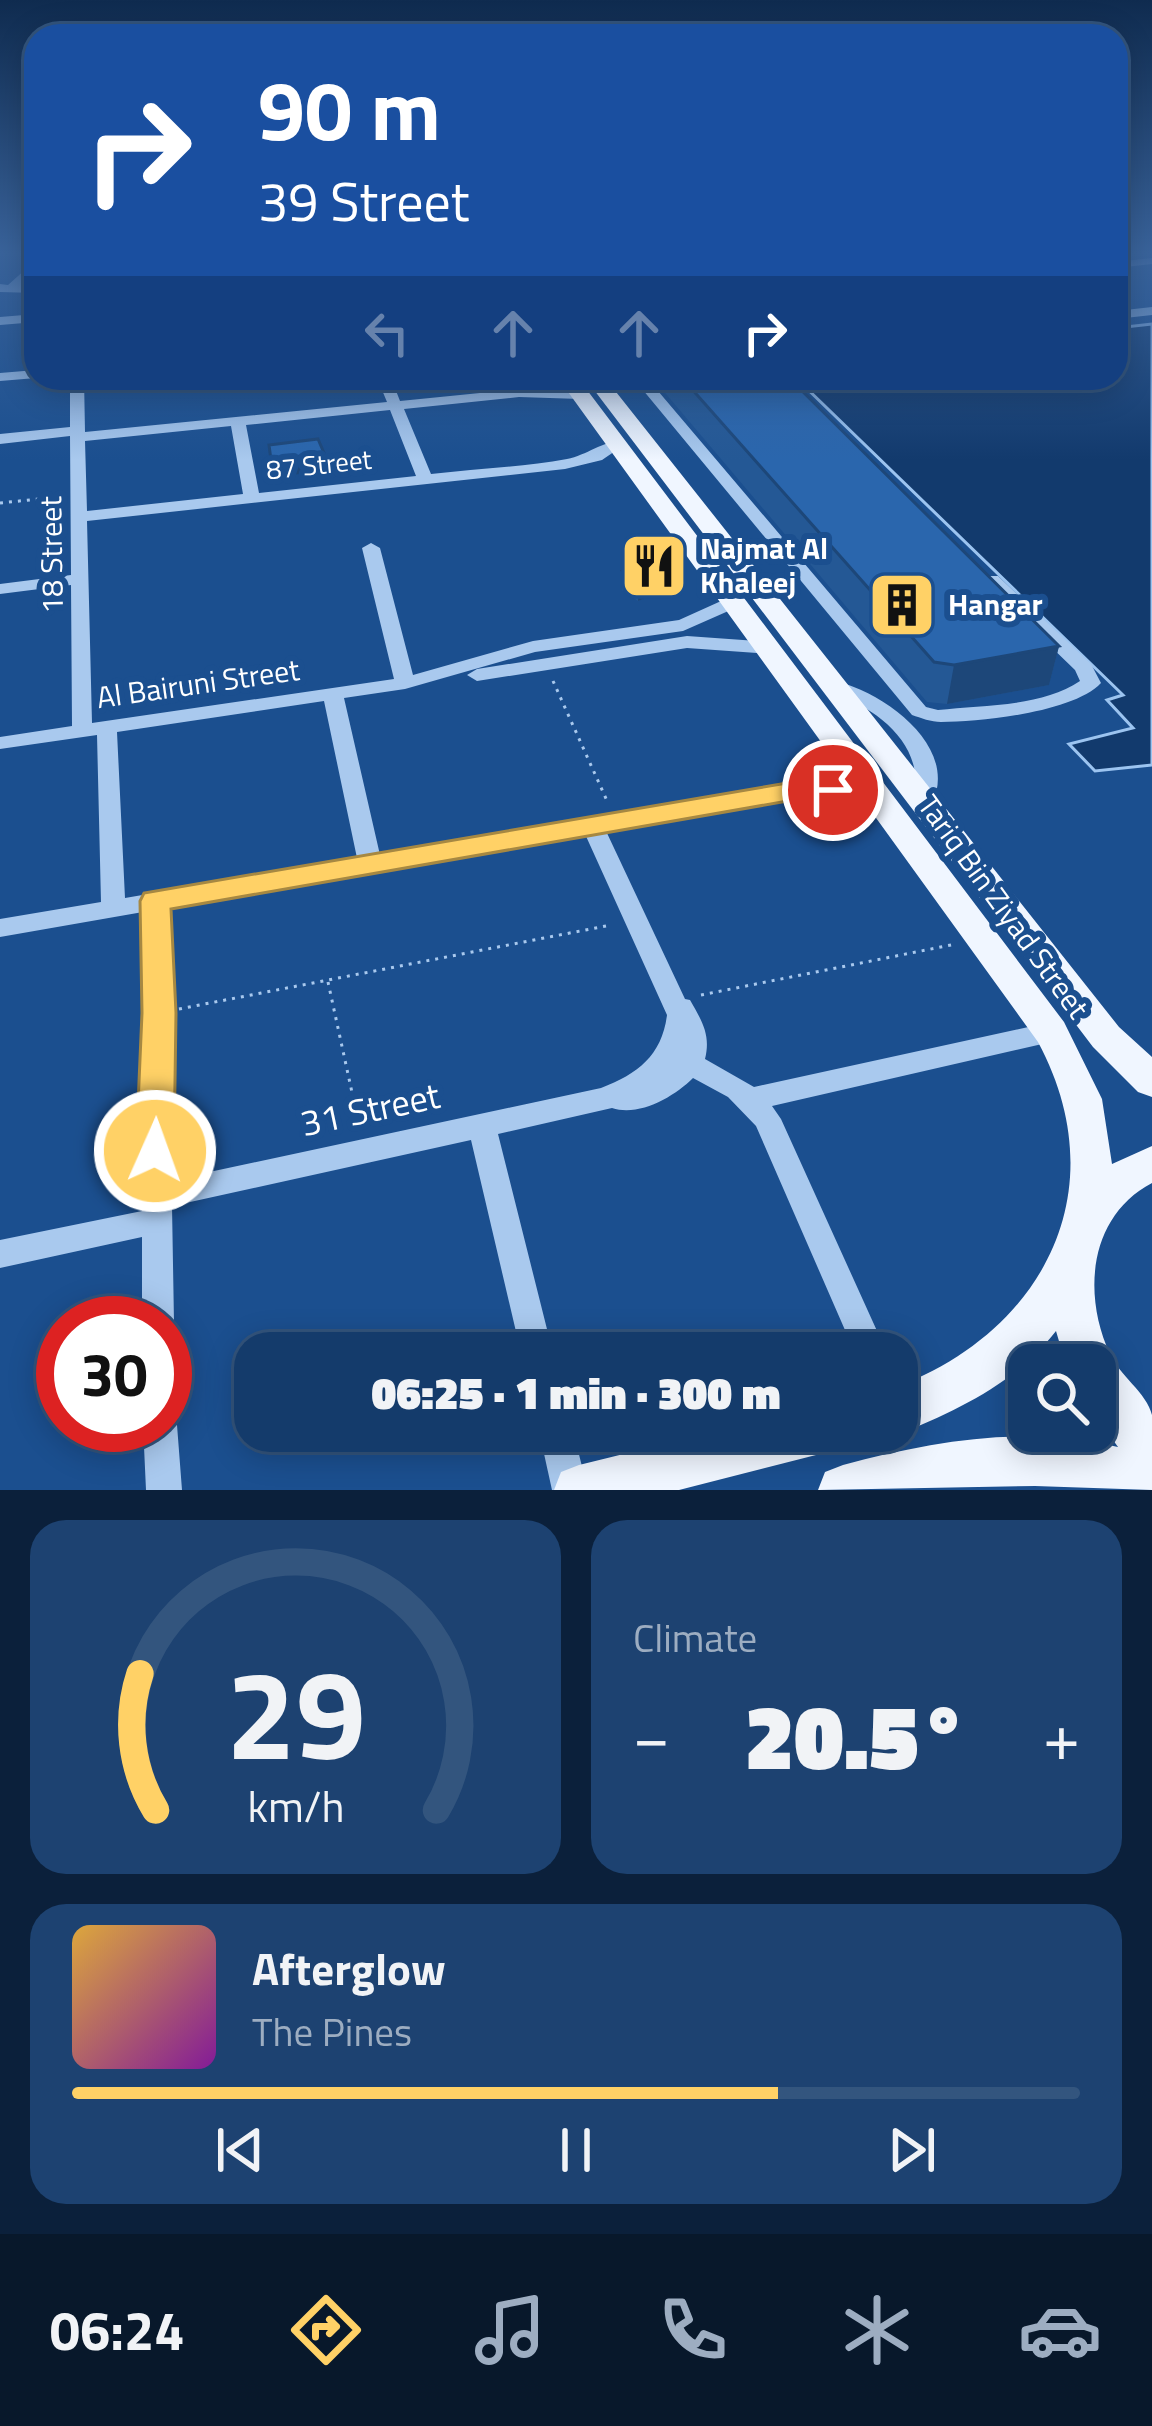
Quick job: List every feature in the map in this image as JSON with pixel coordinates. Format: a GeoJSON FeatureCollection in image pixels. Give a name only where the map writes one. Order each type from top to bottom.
{"type":"FeatureCollection","features":[{"type":"Feature","properties":{"kind":"main road","name":"Tariq Bin Ziyad Street"},"geometry":{"type":"LineString","coordinates":[[587,390],[625,457],[848,752],[1072,1066],[1093,1140],[1085,1216],[1071,1261]]}},
{"type":"Feature","properties":{"kind":"main road","name":"Tariq Bin Ziyad Street"},"geometry":{"type":"LineString","coordinates":[[589,390],[839,688],[1106,1037],[1152,1081]]}},
{"type":"Feature","properties":{"kind":"main road"},"geometry":{"type":"LineString","coordinates":[[1085,1216],[1118,1181],[1152,1163]]}},
{"type":"Feature","properties":{"kind":"main road"},"geometry":{"type":"LineString","coordinates":[[1071,1261],[1076,1327],[1082,1344]]}},
{"type":"Feature","properties":{"kind":"main road"},"geometry":{"type":"LineString","coordinates":[[918,1402],[976,1376],[1009,1352],[1036,1325],[1071,1261]]}},
{"type":"Feature","properties":{"kind":"main road"},"geometry":{"type":"LineString","coordinates":[[1116,1404],[1152,1453]]}},
{"type":"Feature","properties":{"kind":"main road"},"geometry":{"type":"LineString","coordinates":[[579,1490],[732,1452]]}},
{"type":"Feature","properties":{"kind":"main road"},"geometry":{"type":"LineString","coordinates":[[843,1490],[914,1470],[987,1459],[1083,1465],[1152,1482]]}},
{"type":"Feature","properties":{"kind":"street","name":"18 Street"},"geometry":{"type":"LineString","coordinates":[[77,390],[82,731]]}},
{"type":"Feature","properties":{"kind":"street"},"geometry":{"type":"LineString","coordinates":[[390,390],[427,481]]}},
{"type":"Feature","properties":{"kind":"street"},"geometry":{"type":"LineString","coordinates":[[0,439],[238,422],[541,390]]}},
{"type":"Feature","properties":{"kind":"street"},"geometry":{"type":"LineString","coordinates":[[650,390],[919,711],[937,716],[1087,690],[1090,675],[1084,668],[982,571]]}},
{"type":"Feature","properties":{"kind":"street"},"geometry":{"type":"LineString","coordinates":[[238,422],[252,500]]}},
{"type":"Feature","properties":{"kind":"street","name":"87 Street"},"geometry":{"type":"LineString","coordinates":[[565,464],[625,457]]}},
{"type":"Feature","properties":{"kind":"street","name":"87 Street"},"geometry":{"type":"LineString","coordinates":[[79,517],[625,457]]}},
{"type":"Feature","properties":{"kind":"street"},"geometry":{"type":"LineString","coordinates":[[371,548],[405,683]]}},
{"type":"Feature","properties":{"kind":"street"},"geometry":{"type":"LineString","coordinates":[[0,589],[80,579]]}},
{"type":"Feature","properties":{"kind":"street","name":"Al Bairuni Street"},"geometry":{"type":"LineString","coordinates":[[405,683],[553,643],[683,625],[736,601]]}},
{"type":"Feature","properties":{"kind":"street","name":"Al Bairuni Street"},"geometry":{"type":"LineString","coordinates":[[0,743],[688,641],[771,648]]}},
{"type":"Feature","properties":{"kind":"street"},"geometry":{"type":"LineString","coordinates":[[334,694],[370,864]]}},
{"type":"Feature","properties":{"kind":"street"},"geometry":{"type":"LineString","coordinates":[[107,728],[113,908]]}},
{"type":"Feature","properties":{"kind":"street"},"geometry":{"type":"LineString","coordinates":[[0,928],[799,790],[827,779],[848,752]]}},
{"type":"Feature","properties":{"kind":"street"},"geometry":{"type":"LineString","coordinates":[[799,790],[850,792],[883,802]]}},
{"type":"Feature","properties":{"kind":"street"},"geometry":{"type":"LineString","coordinates":[[604,824],[638,920],[695,1031],[691,1064],[752,1099],[776,1134],[862,1332]]}},
{"type":"Feature","properties":{"kind":"street"},"geometry":{"type":"LineString","coordinates":[[155,901],[157,1296]]}},
{"type":"Feature","properties":{"kind":"street","name":"31 Street"},"geometry":{"type":"LineString","coordinates":[[604,1099],[643,1082],[668,1058],[680,1030],[676,1000]]}},
{"type":"Feature","properties":{"kind":"street"},"geometry":{"type":"LineString","coordinates":[[752,1099],[1051,1032]]}},
{"type":"Feature","properties":{"kind":"street","name":"31 Street"},"geometry":{"type":"LineString","coordinates":[[0,1254],[364,1150],[604,1099],[656,1093],[691,1064]]}},
{"type":"Feature","properties":{"kind":"street"},"geometry":{"type":"LineString","coordinates":[[482,1125],[532,1332]]}},
{"type":"Feature","properties":{"kind":"street"},"geometry":{"type":"LineString","coordinates":[[561,1452],[570,1490]]}},
{"type":"Feature","properties":{"kind":"path"},"geometry":{"type":"LineString","coordinates":[[0,503],[78,494]]}},
{"type":"Feature","properties":{"kind":"path"},"geometry":{"type":"LineString","coordinates":[[545,663],[604,824]]}},
{"type":"Feature","properties":{"kind":"path"},"geometry":{"type":"LineString","coordinates":[[159,1013],[638,920]]}},
{"type":"Feature","properties":{"kind":"path"},"geometry":{"type":"LineString","coordinates":[[676,1000],[983,938]]}},
{"type":"Feature","properties":{"kind":"path"},"geometry":{"type":"LineString","coordinates":[[327,980],[364,1150]]}},
{"type":"Feature","properties":{"kind":"water"},"geometry":{"type":"Polygon","coordinates":[[[1152,324],[1152,765],[1095,771],[1069,744],[1133,728],[1107,700],[1123,695],[808,390],[1128,390],[1128,327],[1152,324]]]}},
{"type":"Feature","properties":{"kind":"building"},"geometry":{"type":"Polygon","coordinates":[[[693,390],[801,390],[1059,646],[954,665],[934,662],[693,390]]]}},
{"type":"Feature","properties":{"kind":"building"},"geometry":{"type":"Polygon","coordinates":[[[318,439],[324,453],[271,460],[269,445],[318,439]]]}},
{"type":"Feature","properties":{"kind":"building"},"geometry":{"type":"Polygon","coordinates":[[[654,560],[670,570],[639,582],[623,571],[654,560]]]}},
{"type":"Feature","properties":{"kind":"place","name":"Najmat Al Khaleej"},"geometry":{"type":"Point","coordinates":[654,566]}},
{"type":"Feature","properties":{"kind":"place","name":"Hangar"},"geometry":{"type":"Point","coordinates":[902,605]}},
{"type":"Feature","properties":{"kind":"route"},"geometry":{"type":"LineString","coordinates":[[155,1151],[159,1013],[155,901],[799,790],[833,790]]}}]}
